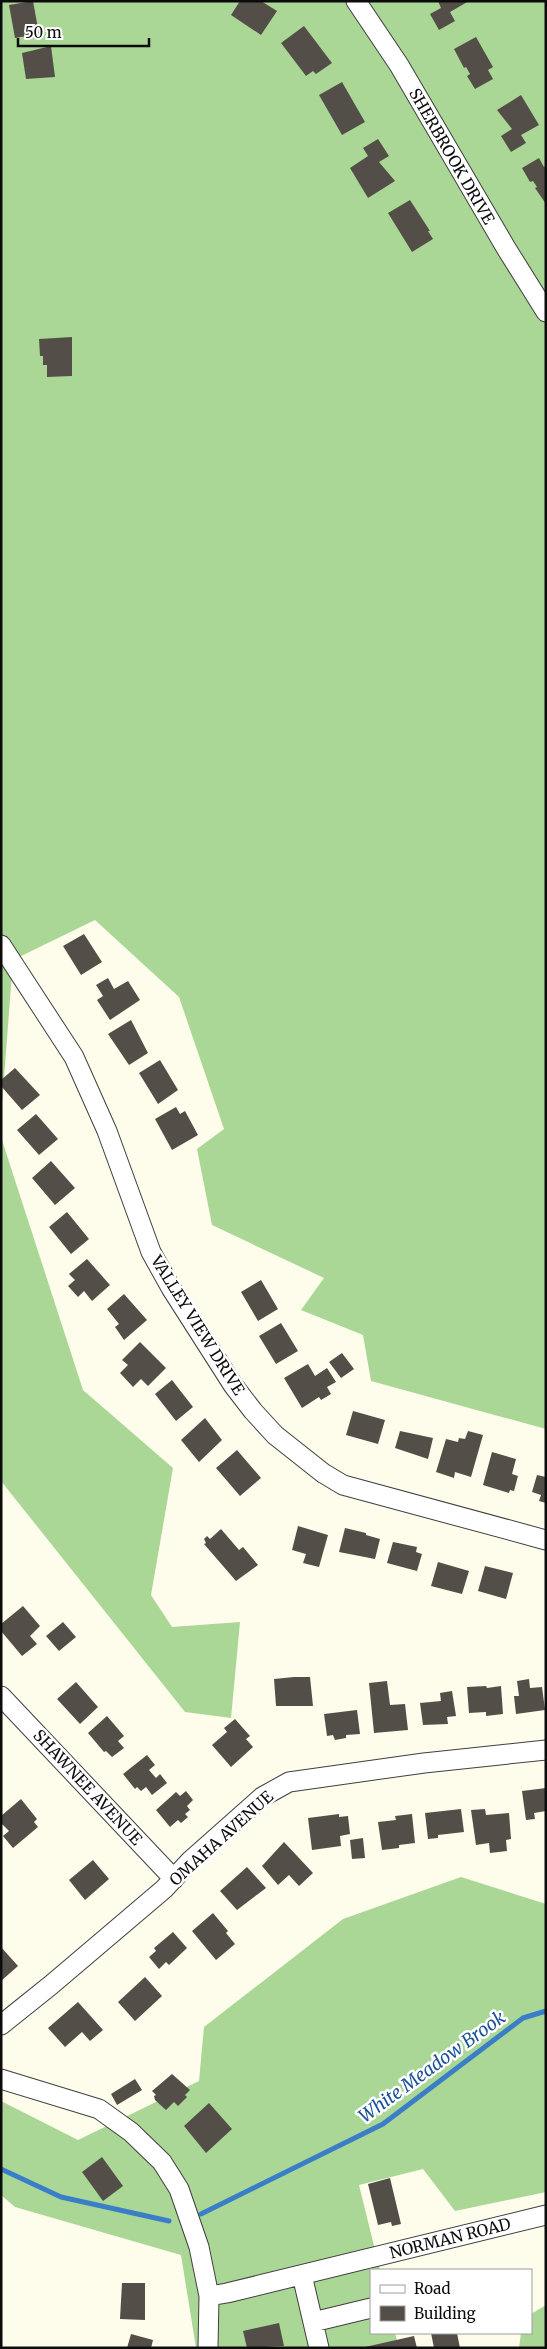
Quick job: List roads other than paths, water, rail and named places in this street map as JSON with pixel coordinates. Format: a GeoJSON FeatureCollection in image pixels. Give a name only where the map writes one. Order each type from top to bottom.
{"type":"FeatureCollection","features":[{"type":"Feature","properties":{"kind":"street","name":"SHERBROOK DRIVE"},"geometry":{"type":"LineString","coordinates":[[356,1],[399,65],[506,248],[546,312]]}},
{"type":"Feature","properties":{"kind":"street","name":"VALLEY VIEW DRIVE"},"geometry":{"type":"LineString","coordinates":[[1,946],[74,1057],[107,1131],[148,1244],[170,1288],[233,1385],[275,1435],[323,1473],[342,1484],[546,1540]]}},
{"type":"Feature","properties":{"kind":"street","name":"SHAWNEE AVENUE"},"geometry":{"type":"LineString","coordinates":[[1,1696],[174,1879]]}},
{"type":"Feature","properties":{"kind":"street","name":"OMAHA AVENUE"},"geometry":{"type":"LineString","coordinates":[[1,2024],[51,1985],[174,1879],[191,1860],[262,1797],[289,1782],[424,1763],[546,1750]]}},
{"type":"Feature","properties":{"kind":"street"},"geometry":{"type":"LineString","coordinates":[[1,2079],[99,2109],[131,2132],[162,2162],[179,2189],[199,2247],[209,2296],[208,2348]]}},
{"type":"Feature","properties":{"kind":"street","name":"NORMAN ROAD"},"geometry":{"type":"LineString","coordinates":[[209,2296],[546,2215]]}},
{"type":"Feature","properties":{"kind":"street"},"geometry":{"type":"LineString","coordinates":[[302,2275],[319,2347]]}},
{"type":"Feature","properties":{"kind":"street"},"geometry":{"type":"LineString","coordinates":[[313,2322],[370,2308]]}},
{"type":"Feature","properties":{"kind":"waterway","name":"White Meadow Brook"},"geometry":{"type":"LineString","coordinates":[[201,2214],[383,2124],[523,2018],[546,2011]]}},
{"type":"Feature","properties":{"kind":"waterway","name":"White Meadow Brook"},"geometry":{"type":"LineString","coordinates":[[1,2169],[61,2197],[169,2221]]}}]}
